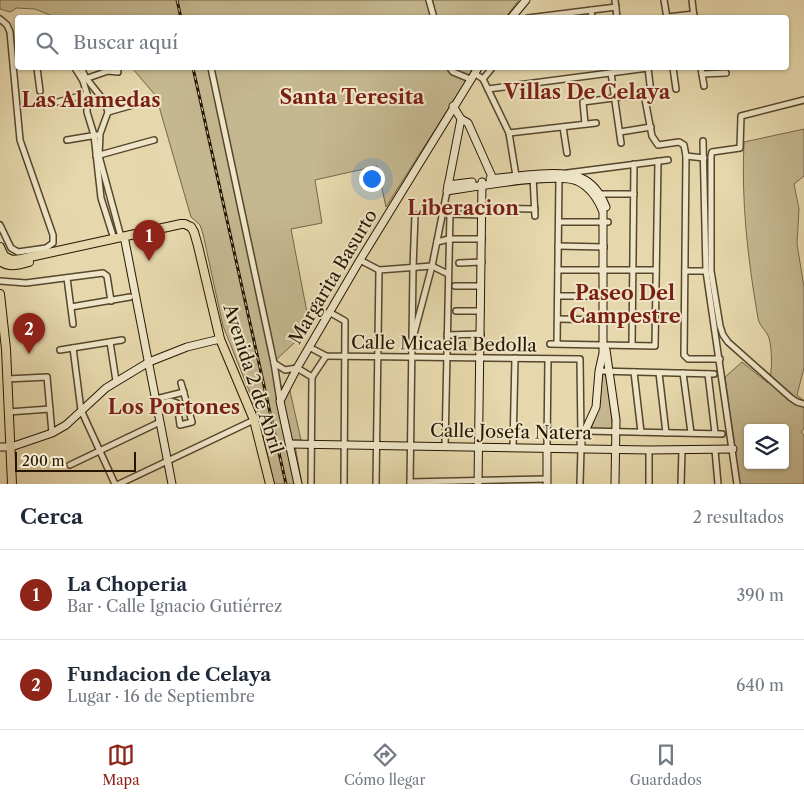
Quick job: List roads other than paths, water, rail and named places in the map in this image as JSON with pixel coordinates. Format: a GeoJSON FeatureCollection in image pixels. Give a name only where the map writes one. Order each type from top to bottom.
{"type":"FeatureCollection","features":[{"type":"Feature","properties":{"kind":"main road"},"geometry":{"type":"LineString","coordinates":[[1,261],[11,266],[91,249],[144,232],[181,224],[191,227]]}},
{"type":"Feature","properties":{"kind":"main road"},"geometry":{"type":"LineString","coordinates":[[1,261],[21,259],[119,239],[191,227]]}},
{"type":"Feature","properties":{"kind":"main road","name":"Avenida 2 de Abril"},"geometry":{"type":"LineString","coordinates":[[191,227],[198,246],[220,338],[254,420],[270,484]]}},
{"type":"Feature","properties":{"kind":"main road"},"geometry":{"type":"LineString","coordinates":[[0,247],[1,261]]}},
{"type":"Feature","properties":{"kind":"main road"},"geometry":{"type":"LineString","coordinates":[[0,294],[3,350],[8,379],[4,402],[8,412],[12,484]]}},
{"type":"Feature","properties":{"kind":"street"},"geometry":{"type":"LineString","coordinates":[[429,0],[433,15]]}},
{"type":"Feature","properties":{"kind":"street"},"geometry":{"type":"LineString","coordinates":[[514,15],[526,0]]}},
{"type":"Feature","properties":{"kind":"street"},"geometry":{"type":"LineString","coordinates":[[615,0],[617,15]]}},
{"type":"Feature","properties":{"kind":"street"},"geometry":{"type":"LineString","coordinates":[[664,0],[667,15]]}},
{"type":"Feature","properties":{"kind":"street"},"geometry":{"type":"LineString","coordinates":[[692,0],[694,15]]}},
{"type":"Feature","properties":{"kind":"street"},"geometry":{"type":"LineString","coordinates":[[552,15],[616,7]]}},
{"type":"Feature","properties":{"kind":"street"},"geometry":{"type":"LineString","coordinates":[[592,10],[592,15]]}},
{"type":"Feature","properties":{"kind":"street"},"geometry":{"type":"LineString","coordinates":[[0,19],[7,25],[10,32],[20,140],[53,235],[53,242],[46,248],[18,252],[11,248],[0,225]]}},
{"type":"Feature","properties":{"kind":"street"},"geometry":{"type":"LineString","coordinates":[[37,70],[40,91]]}},
{"type":"Feature","properties":{"kind":"street"},"geometry":{"type":"LineString","coordinates":[[76,70],[105,102],[108,112],[97,135]]}},
{"type":"Feature","properties":{"kind":"street"},"geometry":{"type":"LineString","coordinates":[[82,70],[87,94],[87,112],[97,135],[101,198],[119,239]]}},
{"type":"Feature","properties":{"kind":"street"},"geometry":{"type":"LineString","coordinates":[[210,70],[274,363],[280,401],[298,484]]}},
{"type":"Feature","properties":{"kind":"street"},"geometry":{"type":"LineString","coordinates":[[452,70],[453,72],[474,73],[483,79],[509,133],[516,176]]}},
{"type":"Feature","properties":{"kind":"street"},"geometry":{"type":"LineString","coordinates":[[483,79],[490,70]]}},
{"type":"Feature","properties":{"kind":"street"},"geometry":{"type":"LineString","coordinates":[[598,70],[599,75]]}},
{"type":"Feature","properties":{"kind":"street"},"geometry":{"type":"LineString","coordinates":[[488,89],[599,75],[623,70]]}},
{"type":"Feature","properties":{"kind":"street"},"geometry":{"type":"LineString","coordinates":[[585,124],[583,102],[651,93],[648,70]]}},
{"type":"Feature","properties":{"kind":"street"},"geometry":{"type":"LineString","coordinates":[[673,70],[676,89]]}},
{"type":"Feature","properties":{"kind":"street"},"geometry":{"type":"LineString","coordinates":[[704,86],[702,71],[726,73]]}},
{"type":"Feature","properties":{"kind":"street"},"geometry":{"type":"LineString","coordinates":[[84,80],[108,72],[118,72]]}},
{"type":"Feature","properties":{"kind":"street","name":"Margarita Basurto"},"geometry":{"type":"LineString","coordinates":[[280,401],[329,312],[474,73]]}},
{"type":"Feature","properties":{"kind":"street"},"geometry":{"type":"LineString","coordinates":[[611,73],[621,143]]}},
{"type":"Feature","properties":{"kind":"street"},"geometry":{"type":"LineString","coordinates":[[58,102],[87,94]]}},
{"type":"Feature","properties":{"kind":"street"},"geometry":{"type":"LineString","coordinates":[[644,94],[652,136],[658,145],[682,143],[686,156],[684,355],[688,359],[720,360]]}},
{"type":"Feature","properties":{"kind":"street"},"geometry":{"type":"LineString","coordinates":[[804,100],[745,113],[741,116],[740,120],[740,148],[712,152],[711,156],[711,271],[723,335],[728,342],[791,398],[804,404]]}},
{"type":"Feature","properties":{"kind":"street"},"geometry":{"type":"LineString","coordinates":[[108,112],[147,101]]}},
{"type":"Feature","properties":{"kind":"street"},"geometry":{"type":"LineString","coordinates":[[453,106],[461,119],[468,123],[493,179]]}},
{"type":"Feature","properties":{"kind":"street"},"geometry":{"type":"LineString","coordinates":[[412,341],[432,266],[461,119]]}},
{"type":"Feature","properties":{"kind":"street"},"geometry":{"type":"LineString","coordinates":[[509,133],[596,123]]}},
{"type":"Feature","properties":{"kind":"street"},"geometry":{"type":"LineString","coordinates":[[563,127],[567,153]]}},
{"type":"Feature","properties":{"kind":"street"},"geometry":{"type":"LineString","coordinates":[[620,132],[650,127]]}},
{"type":"Feature","properties":{"kind":"street"},"geometry":{"type":"LineString","coordinates":[[67,140],[97,135]]}},
{"type":"Feature","properties":{"kind":"street"},"geometry":{"type":"LineString","coordinates":[[97,156],[154,140]]}},
{"type":"Feature","properties":{"kind":"street"},"geometry":{"type":"LineString","coordinates":[[704,142],[706,271],[737,484]]}},
{"type":"Feature","properties":{"kind":"street"},"geometry":{"type":"LineString","coordinates":[[97,156],[148,362],[172,484]]}},
{"type":"Feature","properties":{"kind":"street"},"geometry":{"type":"LineString","coordinates":[[686,156],[704,158]]}},
{"type":"Feature","properties":{"kind":"street"},"geometry":{"type":"LineString","coordinates":[[448,188],[533,177],[561,176],[668,160]]}},
{"type":"Feature","properties":{"kind":"street"},"geometry":{"type":"LineString","coordinates":[[550,344],[655,346],[658,161]]}},
{"type":"Feature","properties":{"kind":"street"},"geometry":{"type":"LineString","coordinates":[[632,346],[634,164]]}},
{"type":"Feature","properties":{"kind":"street"},"geometry":{"type":"LineString","coordinates":[[561,176],[571,174],[588,181],[596,194],[606,222],[605,345],[599,371],[596,407],[581,440],[580,484]]}},
{"type":"Feature","properties":{"kind":"street"},"geometry":{"type":"LineString","coordinates":[[482,183],[493,179],[516,176],[533,177]]}},
{"type":"Feature","properties":{"kind":"street"},"geometry":{"type":"LineString","coordinates":[[557,344],[561,176]]}},
{"type":"Feature","properties":{"kind":"street"},"geometry":{"type":"LineString","coordinates":[[533,177],[535,216]]}},
{"type":"Feature","properties":{"kind":"street"},"geometry":{"type":"LineString","coordinates":[[478,482],[482,183]]}},
{"type":"Feature","properties":{"kind":"street"},"geometry":{"type":"LineString","coordinates":[[596,194],[634,194]]}},
{"type":"Feature","properties":{"kind":"street"},"geometry":{"type":"LineString","coordinates":[[443,213],[535,209]]}},
{"type":"Feature","properties":{"kind":"street"},"geometry":{"type":"LineString","coordinates":[[445,446],[450,214]]}},
{"type":"Feature","properties":{"kind":"street"},"geometry":{"type":"LineString","coordinates":[[416,215],[413,268],[410,483],[547,482],[548,360]]}},
{"type":"Feature","properties":{"kind":"street"},"geometry":{"type":"LineString","coordinates":[[559,222],[606,222]]}},
{"type":"Feature","properties":{"kind":"street"},"geometry":{"type":"LineString","coordinates":[[606,222],[604,320],[605,345],[616,432],[615,484]]}},
{"type":"Feature","properties":{"kind":"street"},"geometry":{"type":"LineString","coordinates":[[437,242],[449,239],[482,239]]}},
{"type":"Feature","properties":{"kind":"street"},"geometry":{"type":"LineString","coordinates":[[558,246],[604,247]]}},
{"type":"Feature","properties":{"kind":"street"},"geometry":{"type":"LineString","coordinates":[[360,260],[379,270],[432,266],[448,274]]}},
{"type":"Feature","properties":{"kind":"street"},"geometry":{"type":"LineString","coordinates":[[459,263],[482,262]]}},
{"type":"Feature","properties":{"kind":"street"},"geometry":{"type":"LineString","coordinates":[[376,484],[379,270]]}},
{"type":"Feature","properties":{"kind":"street"},"geometry":{"type":"LineString","coordinates":[[558,270],[656,270]]}},
{"type":"Feature","properties":{"kind":"street"},"geometry":{"type":"LineString","coordinates":[[685,271],[706,271]]}},
{"type":"Feature","properties":{"kind":"street"},"geometry":{"type":"LineString","coordinates":[[0,281],[26,283],[105,274],[111,301]]}},
{"type":"Feature","properties":{"kind":"street"},"geometry":{"type":"LineString","coordinates":[[67,278],[73,324]]}},
{"type":"Feature","properties":{"kind":"street"},"geometry":{"type":"LineString","coordinates":[[455,286],[481,286]]}},
{"type":"Feature","properties":{"kind":"street"},"geometry":{"type":"LineString","coordinates":[[558,296],[604,296]]}},
{"type":"Feature","properties":{"kind":"street"},"geometry":{"type":"LineString","coordinates":[[71,307],[130,297]]}},
{"type":"Feature","properties":{"kind":"street"},"geometry":{"type":"LineString","coordinates":[[456,311],[481,311]]}},
{"type":"Feature","properties":{"kind":"street"},"geometry":{"type":"LineString","coordinates":[[329,312],[345,322],[344,484]]}},
{"type":"Feature","properties":{"kind":"street"},"geometry":{"type":"LineString","coordinates":[[558,319],[604,320]]}},
{"type":"Feature","properties":{"kind":"street"},"geometry":{"type":"LineString","coordinates":[[447,335],[481,334]]}},
{"type":"Feature","properties":{"kind":"street"},"geometry":{"type":"LineString","coordinates":[[0,446],[11,447],[52,433],[66,425],[106,388],[148,362],[187,346],[220,338]]}},
{"type":"Feature","properties":{"kind":"street"},"geometry":{"type":"LineString","coordinates":[[60,350],[122,340]]}},
{"type":"Feature","properties":{"kind":"street"},"geometry":{"type":"LineString","coordinates":[[110,342],[116,381]]}},
{"type":"Feature","properties":{"kind":"street","name":"Calle Micaela Bedolla"},"geometry":{"type":"LineString","coordinates":[[309,347],[326,356],[580,359],[581,440]]}},
{"type":"Feature","properties":{"kind":"street"},"geometry":{"type":"LineString","coordinates":[[73,348],[81,410],[114,484]]}},
{"type":"Feature","properties":{"kind":"street"},"geometry":{"type":"LineString","coordinates":[[311,484],[312,377],[326,356]]}},
{"type":"Feature","properties":{"kind":"street"},"geometry":{"type":"LineString","coordinates":[[513,447],[515,358]]}},
{"type":"Feature","properties":{"kind":"street"},"geometry":{"type":"LineString","coordinates":[[274,363],[285,370],[297,368],[312,377]]}},
{"type":"Feature","properties":{"kind":"street"},"geometry":{"type":"LineString","coordinates":[[599,371],[711,374],[715,434]]}},
{"type":"Feature","properties":{"kind":"street"},"geometry":{"type":"LineString","coordinates":[[634,372],[641,432]]}},
{"type":"Feature","properties":{"kind":"street"},"geometry":{"type":"LineString","coordinates":[[659,373],[666,432]]}},
{"type":"Feature","properties":{"kind":"street"},"geometry":{"type":"LineString","coordinates":[[683,373],[691,433]]}},
{"type":"Feature","properties":{"kind":"street"},"geometry":{"type":"LineString","coordinates":[[8,379],[47,377],[52,433]]}},
{"type":"Feature","properties":{"kind":"street"},"geometry":{"type":"LineString","coordinates":[[156,401],[177,403],[180,425],[192,422],[181,382]]}},
{"type":"Feature","properties":{"kind":"street"},"geometry":{"type":"LineString","coordinates":[[156,401],[184,392]]}},
{"type":"Feature","properties":{"kind":"street"},"geometry":{"type":"LineString","coordinates":[[8,412],[50,409]]}},
{"type":"Feature","properties":{"kind":"street"},"geometry":{"type":"LineString","coordinates":[[119,484],[254,420]]}},
{"type":"Feature","properties":{"kind":"street"},"geometry":{"type":"LineString","coordinates":[[70,465],[160,422]]}},
{"type":"Feature","properties":{"kind":"street"},"geometry":{"type":"LineString","coordinates":[[586,431],[722,434]]}},
{"type":"Feature","properties":{"kind":"street","name":"Calle Josefa Natera"},"geometry":{"type":"LineString","coordinates":[[290,444],[649,450],[733,449]]}},
{"type":"Feature","properties":{"kind":"street"},"geometry":{"type":"LineString","coordinates":[[649,450],[649,484]]}},
{"type":"Feature","properties":{"kind":"street"},"geometry":{"type":"LineString","coordinates":[[681,484],[682,450]]}},
{"type":"Feature","properties":{"kind":"street"},"geometry":{"type":"LineString","coordinates":[[715,450],[718,484]]}},
{"type":"Feature","properties":{"kind":"railway"},"geometry":{"type":"LineString","coordinates":[[177,0],[180,15]]}},
{"type":"Feature","properties":{"kind":"railway"},"geometry":{"type":"LineString","coordinates":[[193,70],[286,484]]}},
{"type":"Feature","properties":{"kind":"place","name":"La Choperia"},"geometry":{"type":"Point","coordinates":[149,261]}},
{"type":"Feature","properties":{"kind":"place","name":"Fundacion de Celaya"},"geometry":{"type":"Point","coordinates":[29,354]}},
{"type":"Feature","properties":{"kind":"district","name":"Villas De Celaya"},"geometry":{"type":"Point","coordinates":[587,92]}},
{"type":"Feature","properties":{"kind":"district","name":"Santa Teresita"},"geometry":{"type":"Point","coordinates":[352,97]}},
{"type":"Feature","properties":{"kind":"district","name":"Las Alamedas"},"geometry":{"type":"Point","coordinates":[91,100]}},
{"type":"Feature","properties":{"kind":"district","name":"Liberacion"},"geometry":{"type":"Point","coordinates":[463,208]}},
{"type":"Feature","properties":{"kind":"district","name":"Paseo Del Campestre"},"geometry":{"type":"Point","coordinates":[625,304]}},
{"type":"Feature","properties":{"kind":"district","name":"Los Portones"},"geometry":{"type":"Point","coordinates":[174,407]}}]}
